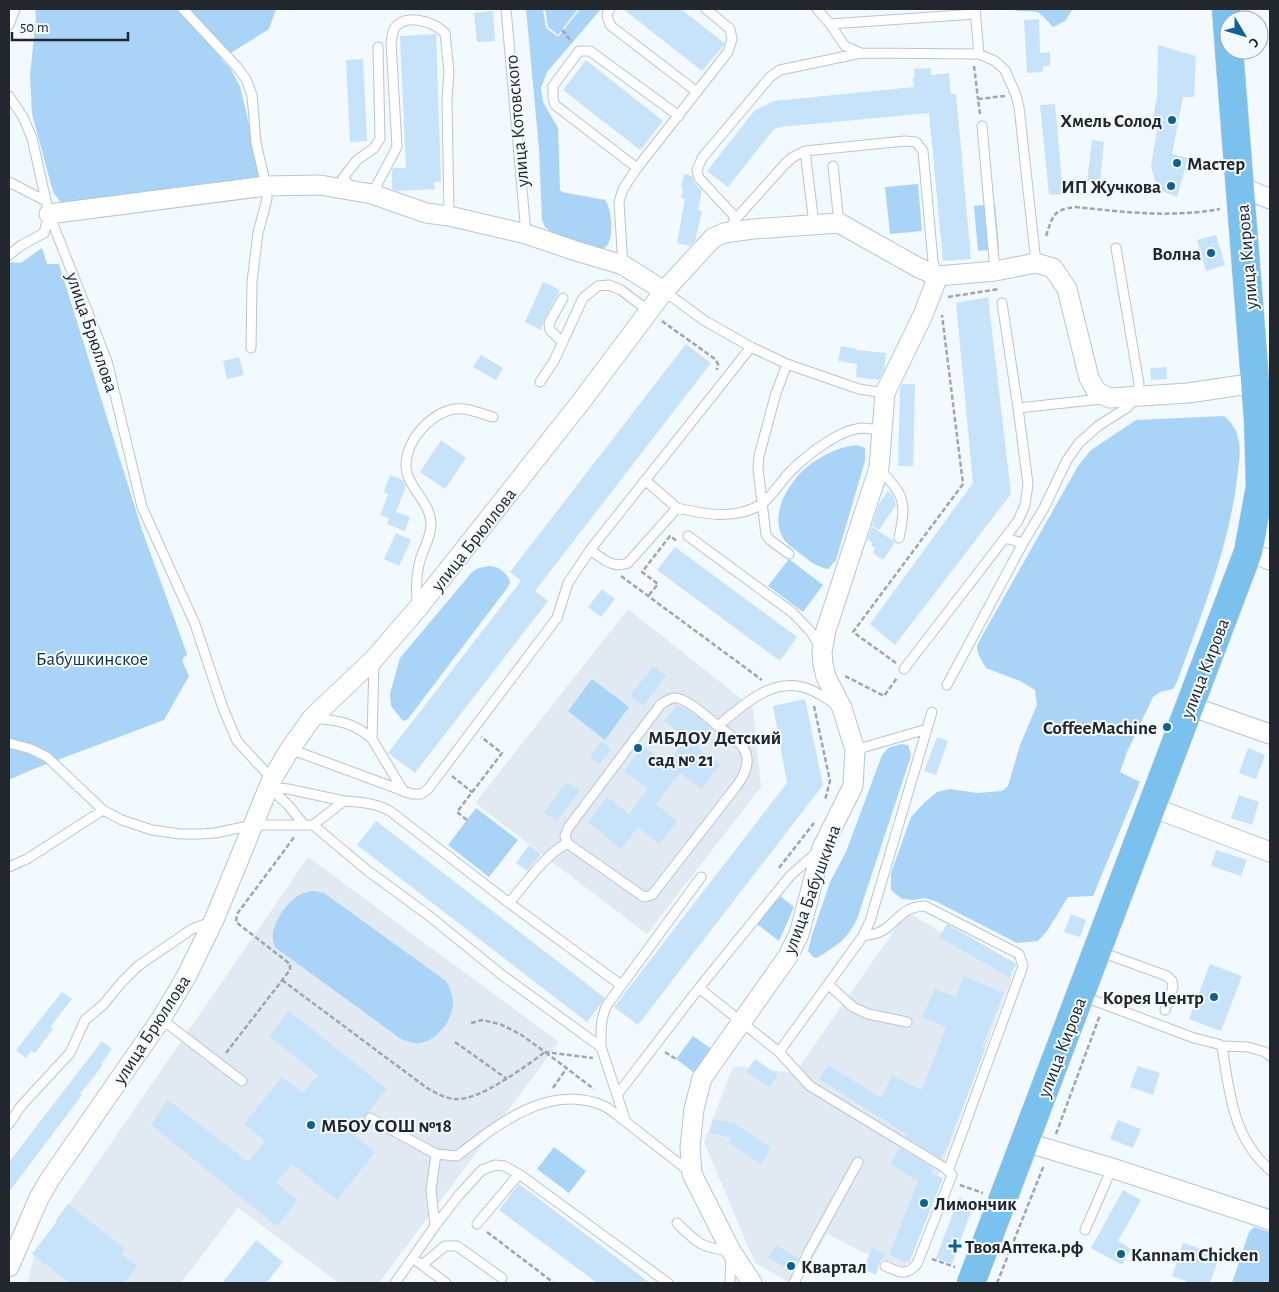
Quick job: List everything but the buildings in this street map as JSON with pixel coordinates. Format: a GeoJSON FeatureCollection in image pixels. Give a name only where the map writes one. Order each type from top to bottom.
{"type":"FeatureCollection","features":[{"type":"Feature","properties":{"kind":"main road","name":"улица Кирова"},"geometry":{"type":"LineString","coordinates":[[965,1276],[1025,1142],[1189,709],[1259,556],[1260,487],[1258,419],[1263,384],[1241,196],[1230,60]]}},
{"type":"Feature","properties":{"kind":"street"},"geometry":{"type":"LineString","coordinates":[[47,207],[266,186],[320,185],[363,192],[426,213],[449,216],[526,234],[623,266],[664,291],[713,238],[724,233],[839,223],[919,268],[938,276],[995,271],[1036,263],[1053,268],[1067,289],[1089,378],[1097,392],[1110,398],[1263,384]]}},
{"type":"Feature","properties":{"kind":"street"},"geometry":{"type":"LineString","coordinates":[[1241,196],[1270,199]]}},
{"type":"Feature","properties":{"kind":"street"},"geometry":{"type":"LineString","coordinates":[[822,658],[826,630],[878,468],[885,393],[923,315],[938,276]]}},
{"type":"Feature","properties":{"kind":"street","name":"улица Брюллова"},"geometry":{"type":"LineString","coordinates":[[9,1267],[39,1198],[50,1179],[161,1019],[186,977],[214,920],[271,783],[290,749],[312,718],[374,659],[418,608],[650,312],[664,291]]}},
{"type":"Feature","properties":{"kind":"street","name":"улица Бабушкина"},"geometry":{"type":"LineString","coordinates":[[692,1174],[690,1147],[694,1109],[702,1078],[788,956],[799,934],[822,848],[853,786],[856,750],[842,708],[826,677],[822,658]]}},
{"type":"Feature","properties":{"kind":"street"},"geometry":{"type":"LineString","coordinates":[[1189,709],[1270,734]]}},
{"type":"Feature","properties":{"kind":"street"},"geometry":{"type":"LineString","coordinates":[[1152,807],[1270,852]]}},
{"type":"Feature","properties":{"kind":"street"},"geometry":{"type":"LineString","coordinates":[[1025,1142],[1112,1168],[1270,1220]]}},
{"type":"Feature","properties":{"kind":"street"},"geometry":{"type":"LineString","coordinates":[[692,1174],[731,1251],[752,1283]]}},
{"type":"Feature","properties":{"kind":"lane"},"geometry":{"type":"LineString","coordinates":[[9,26],[15,9]]}},
{"type":"Feature","properties":{"kind":"lane"},"geometry":{"type":"LineString","coordinates":[[183,9],[237,67],[246,79],[252,94],[256,143],[266,186],[267,199],[258,233],[252,282],[251,348]]}},
{"type":"Feature","properties":{"kind":"lane","name":"улица Котовского"},"geometry":{"type":"LineString","coordinates":[[506,9],[526,234]]}},
{"type":"Feature","properties":{"kind":"lane"},"geometry":{"type":"LineString","coordinates":[[610,9],[608,11],[608,19],[611,26],[697,92]]}},
{"type":"Feature","properties":{"kind":"lane"},"geometry":{"type":"LineString","coordinates":[[623,266],[619,202],[623,189],[637,168],[728,52],[732,39],[730,29],[706,9]]}},
{"type":"Feature","properties":{"kind":"lane"},"geometry":{"type":"LineString","coordinates":[[819,9],[845,46],[861,53]]}},
{"type":"Feature","properties":{"kind":"lane"},"geometry":{"type":"LineString","coordinates":[[830,24],[904,13],[975,11],[976,54]]}},
{"type":"Feature","properties":{"kind":"lane"},"geometry":{"type":"LineString","coordinates":[[378,47],[380,139],[374,148],[357,160],[343,178],[363,192],[397,147],[391,41],[394,30],[401,22],[411,20],[433,24],[445,33],[449,59],[447,100],[449,216]]}},
{"type":"Feature","properties":{"kind":"lane"},"geometry":{"type":"LineString","coordinates":[[637,168],[555,105],[553,86],[579,51],[590,51],[679,116]]}},
{"type":"Feature","properties":{"kind":"lane"},"geometry":{"type":"LineString","coordinates":[[736,218],[699,178],[697,170],[702,158],[770,77],[780,70],[861,53],[976,54],[995,61],[1005,70],[1020,107],[1036,263]]}},
{"type":"Feature","properties":{"kind":"lane","name":"улица Брюллова"},"geometry":{"type":"LineString","coordinates":[[9,96],[30,130],[47,207],[107,361],[142,507],[195,624],[223,708],[237,741],[271,783]]}},
{"type":"Feature","properties":{"kind":"lane"},"geometry":{"type":"LineString","coordinates":[[982,126],[995,271]]}},
{"type":"Feature","properties":{"kind":"lane"},"geometry":{"type":"LineString","coordinates":[[724,233],[785,164],[793,157],[805,151],[906,141],[916,142],[923,151],[933,261],[938,276]]}},
{"type":"Feature","properties":{"kind":"lane"},"geometry":{"type":"LineString","coordinates":[[805,151],[814,224]]}},
{"type":"Feature","properties":{"kind":"lane"},"geometry":{"type":"LineString","coordinates":[[833,166],[839,223]]}},
{"type":"Feature","properties":{"kind":"lane"},"geometry":{"type":"LineString","coordinates":[[9,182],[47,207],[44,233],[20,246],[9,255]]}},
{"type":"Feature","properties":{"kind":"lane"},"geometry":{"type":"LineString","coordinates":[[947,685],[1023,543],[1044,508],[1067,460],[1079,444],[1098,426],[1128,407],[1136,397],[1139,384],[1116,248]]}},
{"type":"Feature","properties":{"kind":"lane"},"geometry":{"type":"LineString","coordinates":[[540,382],[554,361],[583,298],[598,286],[609,285],[621,290],[650,312]]}},
{"type":"Feature","properties":{"kind":"lane"},"geometry":{"type":"LineString","coordinates":[[664,291],[705,321],[751,347],[787,364],[859,389],[885,393]]}},
{"type":"Feature","properties":{"kind":"lane"},"geometry":{"type":"LineString","coordinates":[[562,342],[550,330],[550,323],[563,298]]}},
{"type":"Feature","properties":{"kind":"lane"},"geometry":{"type":"LineString","coordinates":[[904,669],[1018,521],[1025,505],[1028,484],[1002,303]]}},
{"type":"Feature","properties":{"kind":"lane"},"geometry":{"type":"LineString","coordinates":[[290,749],[404,792],[421,794],[428,789],[557,618],[568,583],[590,550],[751,347]]}},
{"type":"Feature","properties":{"kind":"lane"},"geometry":{"type":"LineString","coordinates":[[787,364],[776,393],[760,449],[758,469],[763,502],[763,523],[766,534],[770,540],[789,554]]}},
{"type":"Feature","properties":{"kind":"lane"},"geometry":{"type":"LineString","coordinates":[[1018,408],[1110,398]]}},
{"type":"Feature","properties":{"kind":"lane"},"geometry":{"type":"LineString","coordinates":[[418,608],[415,586],[417,572],[429,537],[431,523],[423,501],[411,484],[406,470],[410,448],[417,434],[427,422],[442,412],[457,408],[493,417]]}},
{"type":"Feature","properties":{"kind":"lane"},"geometry":{"type":"LineString","coordinates":[[644,480],[676,508],[716,515],[736,513],[763,502],[808,455],[837,436],[862,428],[882,431]]}},
{"type":"Feature","properties":{"kind":"lane"},"geometry":{"type":"LineString","coordinates":[[878,468],[902,498],[904,514],[899,538]]}},
{"type":"Feature","properties":{"kind":"lane"},"geometry":{"type":"LineString","coordinates":[[590,550],[613,565],[620,566],[628,563],[676,508]]}},
{"type":"Feature","properties":{"kind":"lane"},"geometry":{"type":"LineString","coordinates":[[688,536],[793,613],[811,632],[822,658]]}},
{"type":"Feature","properties":{"kind":"lane"},"geometry":{"type":"LineString","coordinates":[[1005,538],[1023,543]]}},
{"type":"Feature","properties":{"kind":"lane"},"geometry":{"type":"LineString","coordinates":[[372,739],[374,659]]}},
{"type":"Feature","properties":{"kind":"lane"},"geometry":{"type":"LineString","coordinates":[[718,726],[756,695],[773,689],[795,686],[810,690],[842,708]]}},
{"type":"Feature","properties":{"kind":"lane"},"geometry":{"type":"LineString","coordinates":[[674,698],[685,700],[718,726],[742,744],[746,755],[745,771],[738,784],[652,895],[644,897],[567,843],[565,836],[568,828],[661,704],[674,698]]}},
{"type":"Feature","properties":{"kind":"lane"},"geometry":{"type":"LineString","coordinates":[[779,1052],[829,985],[863,936],[870,921],[932,712]]}},
{"type":"Feature","properties":{"kind":"lane"},"geometry":{"type":"LineString","coordinates":[[312,718],[334,720],[362,729],[372,739],[404,792]]}},
{"type":"Feature","properties":{"kind":"lane"},"geometry":{"type":"LineString","coordinates":[[856,750],[927,729]]}},
{"type":"Feature","properties":{"kind":"lane"},"geometry":{"type":"LineString","coordinates":[[9,743],[32,749],[47,757],[103,810],[136,826],[180,834],[215,833],[253,825],[313,826],[502,975],[601,1047]]}},
{"type":"Feature","properties":{"kind":"lane"},"geometry":{"type":"LineString","coordinates":[[271,783],[344,801],[369,803],[390,811],[509,903],[621,985]]}},
{"type":"Feature","properties":{"kind":"lane"},"geometry":{"type":"LineString","coordinates":[[271,783],[304,825]]}},
{"type":"Feature","properties":{"kind":"lane"},"geometry":{"type":"LineString","coordinates":[[313,826],[344,801]]}},
{"type":"Feature","properties":{"kind":"lane"},"geometry":{"type":"LineString","coordinates":[[9,866],[27,859],[103,810]]}},
{"type":"Feature","properties":{"kind":"lane"},"geometry":{"type":"LineString","coordinates":[[509,903],[547,857],[567,843]]}},
{"type":"Feature","properties":{"kind":"lane"},"geometry":{"type":"LineString","coordinates":[[617,1096],[699,988],[790,876],[822,848]]}},
{"type":"Feature","properties":{"kind":"lane"},"geometry":{"type":"LineString","coordinates":[[626,1122],[601,1047],[603,1013],[621,985],[701,877]]}},
{"type":"Feature","properties":{"kind":"lane"},"geometry":{"type":"LineString","coordinates":[[863,936],[881,932],[914,906],[925,906],[1018,954],[1023,966],[948,1171]]}},
{"type":"Feature","properties":{"kind":"lane"},"geometry":{"type":"LineString","coordinates":[[9,1124],[21,1106],[70,1052],[85,1020],[103,1005],[138,966],[192,929],[214,920]]}},
{"type":"Feature","properties":{"kind":"lane"},"geometry":{"type":"LineString","coordinates":[[1098,951],[1167,976],[1172,981],[1173,987],[1165,1010]]}},
{"type":"Feature","properties":{"kind":"lane"},"geometry":{"type":"LineString","coordinates":[[829,985],[853,1007],[868,1014],[907,1022]]}},
{"type":"Feature","properties":{"kind":"lane"},"geometry":{"type":"LineString","coordinates":[[699,988],[779,1052],[815,1090],[952,1175],[917,1264],[910,1271],[904,1273],[885,1266]]}},
{"type":"Feature","properties":{"kind":"lane"},"geometry":{"type":"LineString","coordinates":[[1081,995],[1194,1038],[1222,1046],[1248,1047],[1265,1052],[1270,1056]]}},
{"type":"Feature","properties":{"kind":"lane"},"geometry":{"type":"LineString","coordinates":[[161,1019],[242,1081]]}},
{"type":"Feature","properties":{"kind":"lane"},"geometry":{"type":"LineString","coordinates":[[1222,1046],[1230,1093],[1241,1132],[1259,1160],[1270,1170]]}},
{"type":"Feature","properties":{"kind":"lane"},"geometry":{"type":"LineString","coordinates":[[370,1118],[436,1154],[457,1156],[524,1110],[543,1102],[577,1099],[606,1107],[692,1174]]}},
{"type":"Feature","properties":{"kind":"lane"},"geometry":{"type":"LineString","coordinates":[[435,1226],[431,1190],[436,1154]]}},
{"type":"Feature","properties":{"kind":"lane"},"geometry":{"type":"LineString","coordinates":[[794,1283],[809,1251],[858,1162]]}},
{"type":"Feature","properties":{"kind":"lane"},"geometry":{"type":"LineString","coordinates":[[396,1283],[459,1195],[482,1170],[495,1165],[504,1166],[518,1174],[668,1283]]}},
{"type":"Feature","properties":{"kind":"lane"},"geometry":{"type":"LineString","coordinates":[[1085,1230],[1112,1168]]}},
{"type":"Feature","properties":{"kind":"lane"},"geometry":{"type":"LineString","coordinates":[[476,1224],[518,1174]]}},
{"type":"Feature","properties":{"kind":"lane"},"geometry":{"type":"LineString","coordinates":[[677,1223],[696,1242],[710,1248],[731,1251],[730,1283]]}},
{"type":"Feature","properties":{"kind":"lane"},"geometry":{"type":"LineString","coordinates":[[422,1265],[445,1246],[457,1246],[502,1278]]}},
{"type":"Feature","properties":{"kind":"lane"},"geometry":{"type":"LineString","coordinates":[[413,1259],[446,1283]]}},
{"type":"Feature","properties":{"kind":"path"},"geometry":{"type":"LineString","coordinates":[[562,30],[579,51]]}},
{"type":"Feature","properties":{"kind":"path"},"geometry":{"type":"LineString","coordinates":[[976,54],[978,99],[982,126]]}},
{"type":"Feature","properties":{"kind":"path"},"geometry":{"type":"LineString","coordinates":[[978,99],[1016,95]]}},
{"type":"Feature","properties":{"kind":"path"},"geometry":{"type":"LineString","coordinates":[[1036,263],[1053,217],[1061,209],[1075,207],[1133,213],[1191,214],[1241,196]]}},
{"type":"Feature","properties":{"kind":"path"},"geometry":{"type":"LineString","coordinates":[[940,299],[999,289]]}},
{"type":"Feature","properties":{"kind":"path"},"geometry":{"type":"LineString","coordinates":[[822,658],[884,696],[904,669],[853,632],[963,484],[941,308]]}},
{"type":"Feature","properties":{"kind":"path"},"geometry":{"type":"LineString","coordinates":[[650,312],[715,359],[718,364],[717,370]]}},
{"type":"Feature","properties":{"kind":"path"},"geometry":{"type":"LineString","coordinates":[[648,595],[658,584],[642,572],[670,536],[685,548]]}},
{"type":"Feature","properties":{"kind":"path"},"geometry":{"type":"LineString","coordinates":[[613,565],[617,573],[773,689]]}},
{"type":"Feature","properties":{"kind":"path"},"geometry":{"type":"LineString","coordinates":[[810,690],[830,781],[824,804]]}},
{"type":"Feature","properties":{"kind":"path"},"geometry":{"type":"LineString","coordinates":[[467,820],[457,812],[502,754],[472,730]]}},
{"type":"Feature","properties":{"kind":"path"},"geometry":{"type":"LineString","coordinates":[[443,770],[472,792]]}},
{"type":"Feature","properties":{"kind":"path"},"geometry":{"type":"LineString","coordinates":[[774,874],[816,820]]}},
{"type":"Feature","properties":{"kind":"path"},"geometry":{"type":"LineString","coordinates":[[218,1063],[290,970],[290,964],[236,922],[237,914],[304,825]]}},
{"type":"Feature","properties":{"kind":"path"},"geometry":{"type":"LineString","coordinates":[[282,980],[427,1088],[442,1096],[458,1100],[479,1094],[507,1079],[545,1052],[604,1059]]}},
{"type":"Feature","properties":{"kind":"path"},"geometry":{"type":"LineString","coordinates":[[471,1023],[482,1020],[500,1024],[520,1034],[596,1090]]}},
{"type":"Feature","properties":{"kind":"path"},"geometry":{"type":"LineString","coordinates":[[456,1042],[507,1079]]}},
{"type":"Feature","properties":{"kind":"path"},"geometry":{"type":"LineString","coordinates":[[543,1102],[566,1069]]}},
{"type":"Feature","properties":{"kind":"path"},"geometry":{"type":"LineString","coordinates":[[476,1224],[554,1283]]}},
{"type":"Feature","properties":{"kind":"path"},"geometry":{"type":"LineString","coordinates":[[920,1255],[965,1276]]}},
{"type":"Feature","properties":{"kind":"shaded area","name":"МБДОУ Детский сад № 21"},"geometry":{"type":"Polygon","coordinates":[[[628,609],[753,708],[761,787],[647,934],[475,803],[628,609]]]}},
{"type":"Feature","properties":{"kind":"shaded area","name":"МБОУ СОШ №18"},"geometry":{"type":"Polygon","coordinates":[[[308,857],[559,1042],[379,1283],[339,1283],[238,1208],[181,1283],[28,1283],[34,1255],[308,857]]]}},
{"type":"Feature","properties":{"kind":"shaded area"},"geometry":{"type":"Polygon","coordinates":[[[907,912],[1013,974],[905,1267],[862,1252],[827,1234],[798,1283],[791,1283],[755,1263],[704,1142],[733,1066],[795,1073],[907,912]]]}},
{"type":"Feature","properties":{"kind":"green space"},"geometry":{"type":"Polygon","coordinates":[[[35,9],[276,9],[269,29],[221,59],[230,68],[240,86],[260,171],[259,179],[73,207],[61,203],[53,192],[32,114],[30,75],[36,18],[35,9]]]}},
{"type":"Feature","properties":{"kind":"green space"},"geometry":{"type":"Polygon","coordinates":[[[526,9],[543,9],[546,28],[559,36],[580,9],[601,9],[547,72],[541,88],[543,102],[558,128],[560,190],[562,192],[605,200],[609,209],[611,232],[609,242],[600,250],[551,232],[545,227],[542,220],[539,149],[526,9]]]}},
{"type":"Feature","properties":{"kind":"green space"},"geometry":{"type":"Polygon","coordinates":[[[545,9],[578,9],[558,35],[548,27],[545,9]]]}},
{"type":"Feature","properties":{"kind":"green space"},"geometry":{"type":"Polygon","coordinates":[[[1011,9],[1073,9],[1065,21],[1053,27],[1037,12],[1011,9]]]}},
{"type":"Feature","properties":{"kind":"green space"},"geometry":{"type":"Polygon","coordinates":[[[918,184],[922,231],[890,234],[885,187],[918,184]]]}},
{"type":"Feature","properties":{"kind":"green space"},"geometry":{"type":"Polygon","coordinates":[[[995,204],[999,249],[978,251],[974,206],[995,204]]]}},
{"type":"Feature","properties":{"kind":"green space","name":"Бабушкинское"},"geometry":{"type":"Polygon","coordinates":[[[42,248],[47,264],[59,264],[142,530],[187,654],[182,660],[189,676],[164,720],[9,780],[9,262],[21,263],[42,248]]]}},
{"type":"Feature","properties":{"kind":"green space"},"geometry":{"type":"Polygon","coordinates":[[[1224,416],[1236,431],[1240,453],[1233,506],[1227,532],[1204,607],[1177,682],[1173,689],[1160,692],[1153,697],[1127,752],[1120,772],[1140,782],[1093,896],[1068,897],[1047,931],[1038,941],[1017,943],[935,901],[925,898],[902,899],[891,890],[891,873],[911,817],[924,803],[937,792],[950,789],[977,793],[1002,791],[1008,786],[1020,745],[1037,705],[1035,690],[1020,681],[986,668],[978,654],[977,645],[1078,466],[1091,450],[1136,420],[1224,416]]]}},
{"type":"Feature","properties":{"kind":"green space"},"geometry":{"type":"Polygon","coordinates":[[[857,445],[865,448],[865,461],[836,560],[828,569],[824,568],[808,560],[783,539],[778,516],[790,486],[804,469],[834,451],[857,445]]]}},
{"type":"Feature","properties":{"kind":"green space"},"geometry":{"type":"Polygon","coordinates":[[[789,559],[823,585],[803,612],[768,586],[789,559]]]}},
{"type":"Feature","properties":{"kind":"green space"},"geometry":{"type":"Polygon","coordinates":[[[489,566],[499,568],[506,575],[510,581],[508,587],[408,719],[403,721],[391,706],[390,694],[400,658],[472,572],[489,566]]]}},
{"type":"Feature","properties":{"kind":"green space"},"geometry":{"type":"Polygon","coordinates":[[[592,679],[629,707],[605,740],[568,711],[592,679]]]}},
{"type":"Feature","properties":{"kind":"green space"},"geometry":{"type":"Polygon","coordinates":[[[901,744],[908,745],[911,754],[910,759],[857,919],[840,942],[817,958],[813,957],[808,951],[830,882],[846,852],[882,755],[888,748],[901,744]]]}},
{"type":"Feature","properties":{"kind":"green space"},"geometry":{"type":"Polygon","coordinates":[[[476,808],[518,840],[489,877],[448,845],[476,808]]]}},
{"type":"Feature","properties":{"kind":"green space"},"geometry":{"type":"Polygon","coordinates":[[[313,891],[324,893],[446,981],[452,997],[452,1010],[447,1023],[438,1034],[420,1043],[401,1039],[276,948],[273,934],[278,918],[283,910],[295,898],[303,893],[313,891]]]}},
{"type":"Feature","properties":{"kind":"green space"},"geometry":{"type":"Polygon","coordinates":[[[779,895],[794,907],[779,941],[757,924],[779,895]]]}},
{"type":"Feature","properties":{"kind":"green space"},"geometry":{"type":"Polygon","coordinates":[[[693,1036],[713,1050],[696,1074],[676,1059],[693,1036]]]}},
{"type":"Feature","properties":{"kind":"green space"},"geometry":{"type":"Polygon","coordinates":[[[554,1147],[586,1171],[569,1193],[537,1169],[554,1147]]]}},
{"type":"Feature","properties":{"kind":"green space"},"geometry":{"type":"Polygon","coordinates":[[[1254,1227],[1270,1232],[1270,1283],[1232,1283],[1249,1232],[1254,1227]]]}},
{"type":"Feature","properties":{"kind":"place","name":"Хмель Солод"},"geometry":{"type":"Point","coordinates":[1172,120]}},
{"type":"Feature","properties":{"kind":"place","name":"Мастер"},"geometry":{"type":"Point","coordinates":[1177,163]}},
{"type":"Feature","properties":{"kind":"place","name":"ИП Жучкова"},"geometry":{"type":"Point","coordinates":[1171,186]}},
{"type":"Feature","properties":{"kind":"place","name":"Волна"},"geometry":{"type":"Point","coordinates":[1211,253]}},
{"type":"Feature","properties":{"kind":"place","name":"CoffeeMachine"},"geometry":{"type":"Point","coordinates":[1167,727]}},
{"type":"Feature","properties":{"kind":"place","name":"МБДОУ Детский сад № 21"},"geometry":{"type":"Point","coordinates":[638,748]}},
{"type":"Feature","properties":{"kind":"place","name":"Корея Центр"},"geometry":{"type":"Point","coordinates":[1214,997]}},
{"type":"Feature","properties":{"kind":"place","name":"МБОУ СОШ №18"},"geometry":{"type":"Point","coordinates":[311,1125]}},
{"type":"Feature","properties":{"kind":"place","name":"Лимончик"},"geometry":{"type":"Point","coordinates":[924,1203]}},
{"type":"Feature","properties":{"kind":"place","name":"ТвояАптека.рф"},"geometry":{"type":"Point","coordinates":[955,1246]}},
{"type":"Feature","properties":{"kind":"place","name":"Kannam Chicken"},"geometry":{"type":"Point","coordinates":[1121,1254]}},
{"type":"Feature","properties":{"kind":"place","name":"Квартал"},"geometry":{"type":"Point","coordinates":[791,1266]}}]}
